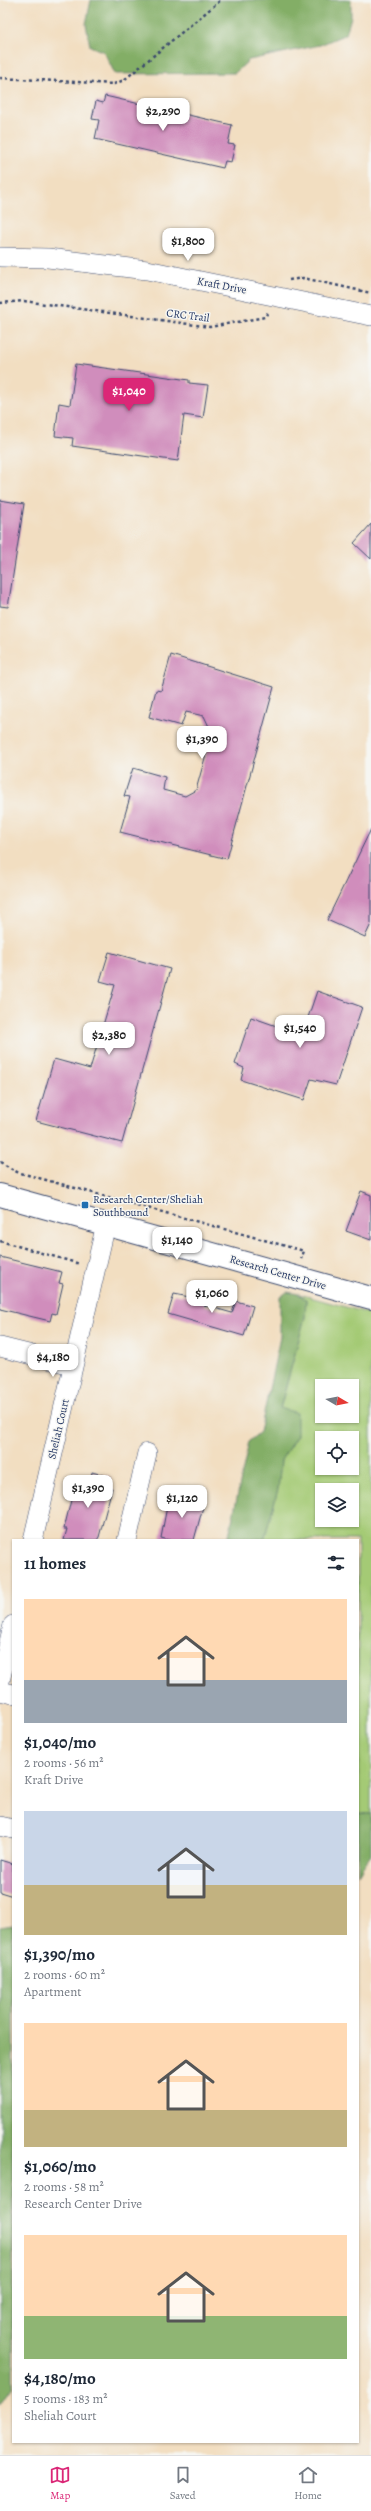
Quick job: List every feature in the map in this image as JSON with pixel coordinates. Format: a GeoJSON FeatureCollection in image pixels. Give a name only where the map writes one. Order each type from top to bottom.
{"type":"FeatureCollection","features":[{"type":"Feature","properties":{"kind":"main road","name":"Research Center Drive"},"geometry":{"type":"LineString","coordinates":[[0,1195],[371,1298]]}},
{"type":"Feature","properties":{"kind":"street","name":"Kraft Drive"},"geometry":{"type":"LineString","coordinates":[[0,257],[48,258],[98,262],[275,295],[371,316]]}},
{"type":"Feature","properties":{"kind":"street","name":"Sheliah Court"},"geometry":{"type":"LineString","coordinates":[[33,1539],[72,1365],[106,1224]]}},
{"type":"Feature","properties":{"kind":"street"},"geometry":{"type":"LineString","coordinates":[[0,1347],[72,1365]]}},
{"type":"Feature","properties":{"kind":"street"},"geometry":{"type":"LineString","coordinates":[[127,1539],[146,1453]]}},
{"type":"Feature","properties":{"kind":"street"},"geometry":{"type":"LineString","coordinates":[[0,1681],[12,1629]]}},
{"type":"Feature","properties":{"kind":"street"},"geometry":{"type":"LineString","coordinates":[[0,1691],[12,1694]]}},
{"type":"Feature","properties":{"kind":"street"},"geometry":{"type":"LineString","coordinates":[[0,1826],[12,1829]]}},
{"type":"Feature","properties":{"kind":"path"},"geometry":{"type":"LineString","coordinates":[[0,78],[114,84],[124,80],[221,0]]}},
{"type":"Feature","properties":{"kind":"path","name":"CRC Trail"},"geometry":{"type":"LineString","coordinates":[[0,303],[24,301],[210,327],[265,317],[275,295],[279,281],[303,278],[371,293]]}},
{"type":"Feature","properties":{"kind":"path"},"geometry":{"type":"LineString","coordinates":[[0,1162],[17,1172],[304,1250]]}},
{"type":"Feature","properties":{"kind":"path"},"geometry":{"type":"LineString","coordinates":[[0,1241],[85,1265]]}},
{"type":"Feature","properties":{"kind":"green space"},"geometry":{"type":"Polygon","coordinates":[[[91,0],[351,0],[351,17],[346,34],[320,45],[249,60],[235,73],[115,74],[104,52],[90,46],[86,24],[91,0]]]}},
{"type":"Feature","properties":{"kind":"green space"},"geometry":{"type":"Polygon","coordinates":[[[287,1292],[299,1294],[306,1300],[305,1317],[280,1408],[297,1413],[297,1435],[281,1460],[278,1489],[264,1539],[228,1539],[249,1441],[260,1432],[280,1337],[280,1297],[287,1292]]]}},
{"type":"Feature","properties":{"kind":"green space"},"geometry":{"type":"Polygon","coordinates":[[[299,1294],[371,1314],[371,1814],[359,1813],[359,1539],[264,1539],[278,1489],[281,1460],[297,1435],[280,1409],[305,1317],[306,1300],[299,1294]]]}},
{"type":"Feature","properties":{"kind":"green space"},"geometry":{"type":"Polygon","coordinates":[[[359,1813],[371,1814],[371,1855],[359,1873],[359,1813]]]}},
{"type":"Feature","properties":{"kind":"green space"},"geometry":{"type":"Polygon","coordinates":[[[12,1925],[12,2386],[0,2404],[0,1927],[12,1925]]]}},
{"type":"Feature","properties":{"kind":"building"},"geometry":{"type":"Polygon","coordinates":[[[105,96],[232,125],[228,144],[235,145],[231,162],[225,161],[223,168],[95,139],[99,120],[92,119],[96,101],[103,103],[105,96]]]}},
{"type":"Feature","properties":{"kind":"building"},"geometry":{"type":"Polygon","coordinates":[[[76,364],[189,380],[189,383],[208,385],[203,418],[184,415],[178,461],[72,446],[73,438],[55,436],[59,403],[70,405],[76,364]]]}},
{"type":"Feature","properties":{"kind":"building"},"geometry":{"type":"Polygon","coordinates":[[[0,500],[24,504],[8,607],[0,606],[0,500]]]}},
{"type":"Feature","properties":{"kind":"building"},"geometry":{"type":"Polygon","coordinates":[[[371,524],[371,559],[354,543],[371,524]]]}},
{"type":"Feature","properties":{"kind":"building"},"geometry":{"type":"Polygon","coordinates":[[[171,655],[274,687],[227,859],[120,832],[130,797],[124,796],[133,768],[165,777],[163,790],[185,796],[196,790],[212,733],[204,716],[186,712],[181,726],[149,717],[156,690],[161,691],[171,655]]]}},
{"type":"Feature","properties":{"kind":"building"},"geometry":{"type":"Polygon","coordinates":[[[371,829],[371,924],[365,937],[327,920],[371,829]]]}},
{"type":"Feature","properties":{"kind":"building"},"geometry":{"type":"Polygon","coordinates":[[[109,952],[170,969],[122,1143],[36,1121],[54,1059],[90,1069],[115,985],[100,981],[109,952]]]}},
{"type":"Feature","properties":{"kind":"building"},"geometry":{"type":"Polygon","coordinates":[[[317,991],[362,1007],[336,1085],[311,1079],[304,1100],[241,1080],[244,1068],[235,1064],[251,1017],[302,1035],[317,991]]]}},
{"type":"Feature","properties":{"kind":"building"},"geometry":{"type":"Polygon","coordinates":[[[361,1191],[371,1195],[371,1240],[346,1231],[361,1191]]]}},
{"type":"Feature","properties":{"kind":"building"},"geometry":{"type":"Polygon","coordinates":[[[0,1257],[62,1272],[59,1283],[63,1284],[56,1314],[52,1313],[50,1321],[0,1309],[0,1257]]]}},
{"type":"Feature","properties":{"kind":"building"},"geometry":{"type":"Polygon","coordinates":[[[174,1294],[205,1300],[204,1305],[232,1313],[236,1301],[253,1306],[244,1336],[168,1314],[174,1294]]]}},
{"type":"Feature","properties":{"kind":"building"},"geometry":{"type":"Polygon","coordinates":[[[92,1472],[110,1477],[108,1487],[112,1488],[99,1537],[98,1539],[64,1539],[67,1529],[64,1529],[72,1496],[75,1497],[79,1480],[90,1483],[92,1472]]]}},
{"type":"Feature","properties":{"kind":"building"},"geometry":{"type":"Polygon","coordinates":[[[173,1495],[204,1503],[194,1539],[161,1538],[168,1501],[171,1502],[173,1495]]]}},
{"type":"Feature","properties":{"kind":"building"},"geometry":{"type":"Polygon","coordinates":[[[0,1860],[12,1864],[12,1896],[0,1892],[0,1860]]]}},
{"type":"Feature","properties":{"kind":"place","name":"Research Center/Sheliah Southbound"},"geometry":{"type":"Point","coordinates":[85,1205]}}]}
